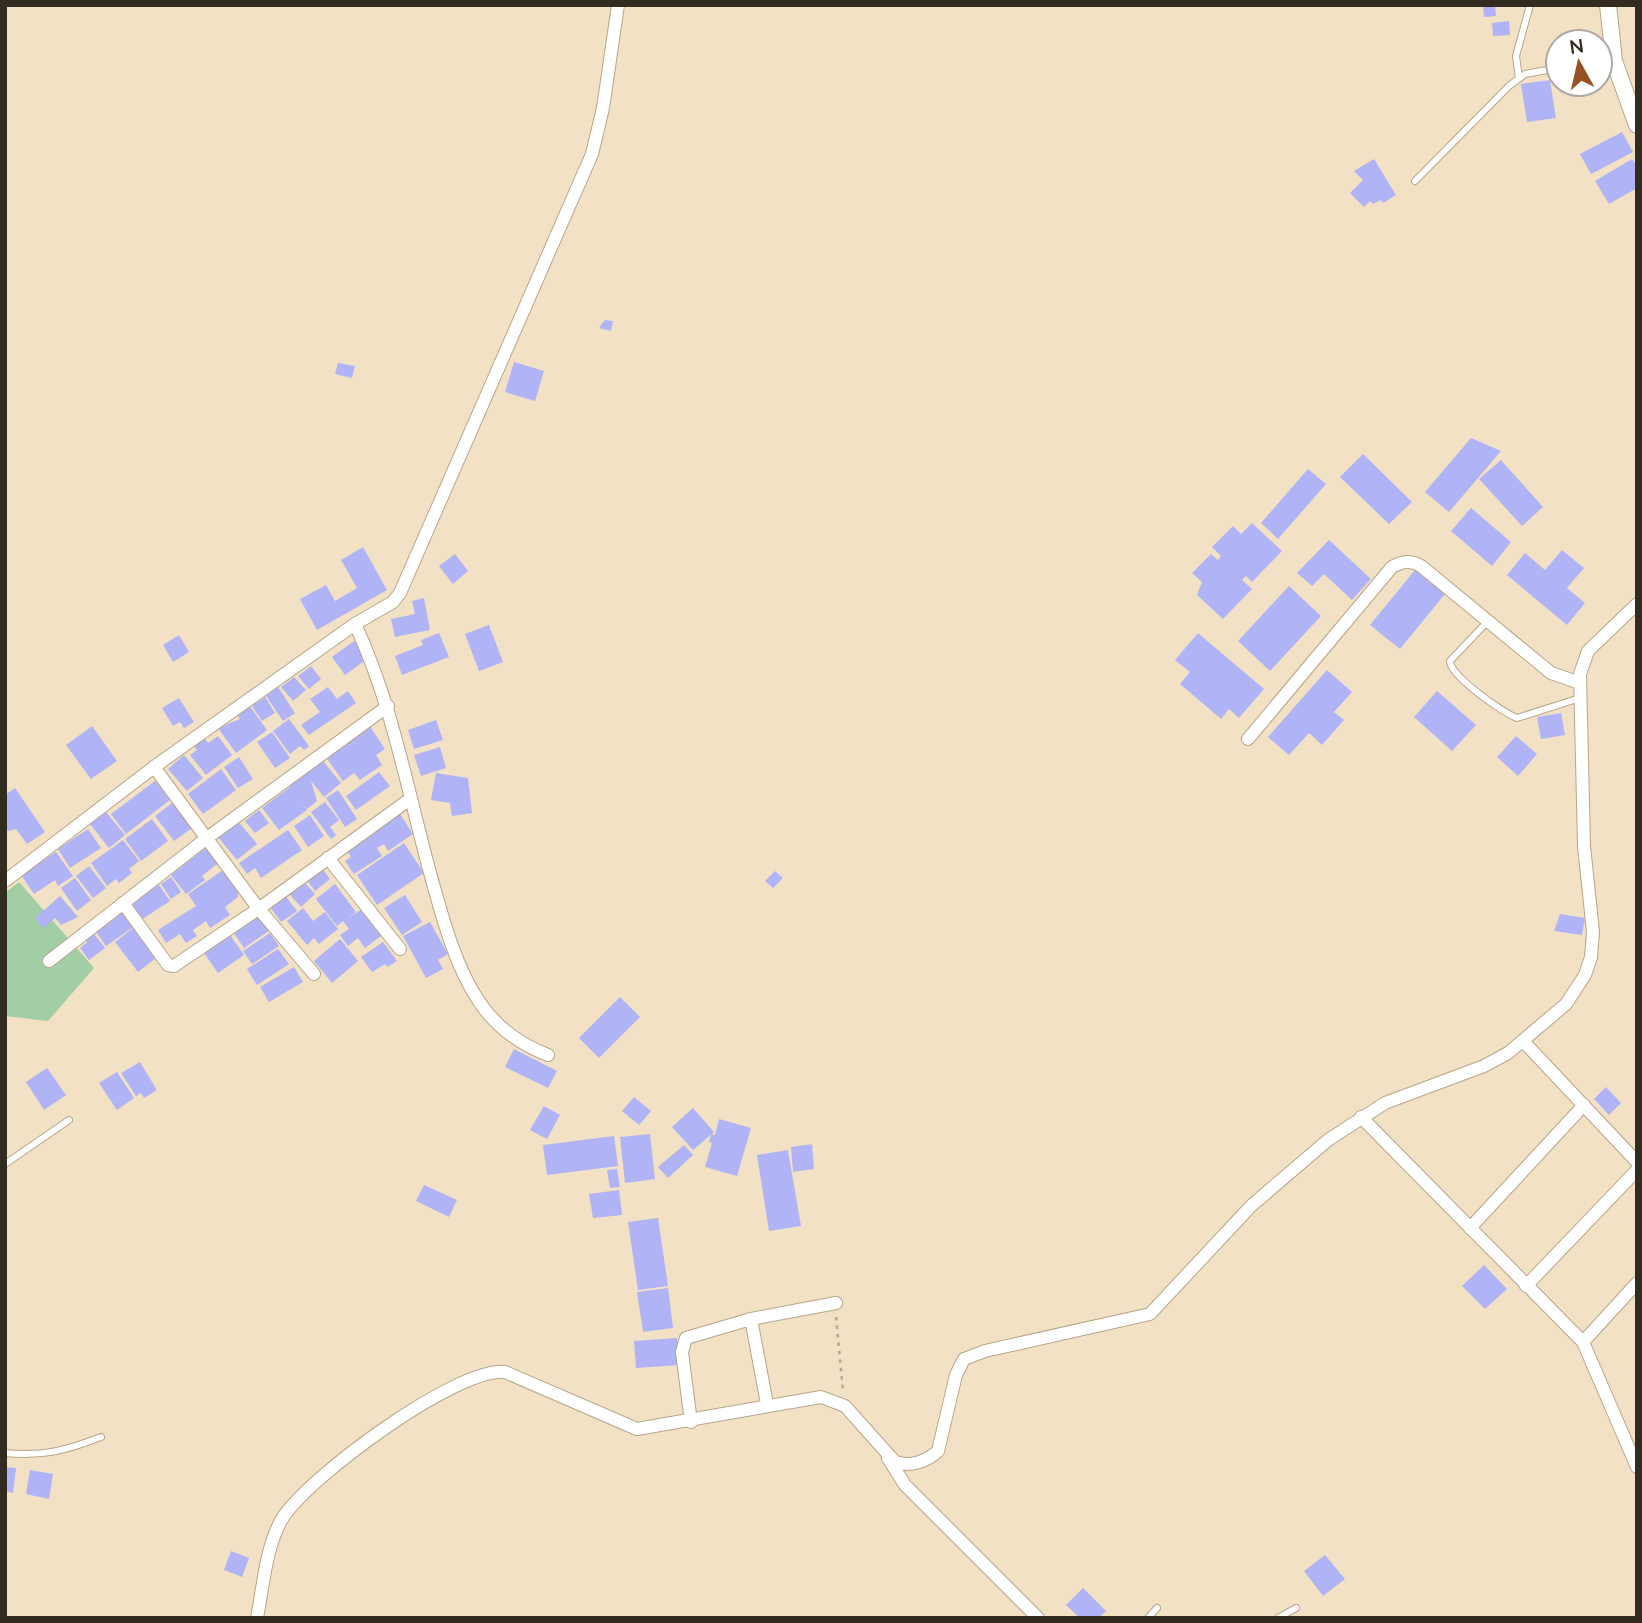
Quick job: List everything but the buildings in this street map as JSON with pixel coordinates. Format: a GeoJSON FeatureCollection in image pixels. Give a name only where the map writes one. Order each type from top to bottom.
{"type":"FeatureCollection","features":[{"type":"Feature","properties":{"kind":"street"},"geometry":{"type":"LineString","coordinates":[[5,881],[154,767],[355,624],[393,602],[407,582],[508,342],[592,155],[603,108],[618,5]]}},
{"type":"Feature","properties":{"kind":"street"},"geometry":{"type":"LineString","coordinates":[[1608,5],[1608,28]]}},
{"type":"Feature","properties":{"kind":"street"},"geometry":{"type":"LineString","coordinates":[[1614,76],[1637,125]]}},
{"type":"Feature","properties":{"kind":"street"},"geometry":{"type":"LineString","coordinates":[[1248,739],[1392,567],[1402,562],[1421,566],[1551,673],[1580,683]]}},
{"type":"Feature","properties":{"kind":"street"},"geometry":{"type":"LineString","coordinates":[[888,1457],[904,1465],[924,1460],[938,1451],[959,1366],[974,1353],[1142,1317],[1157,1309],[1251,1206],[1302,1161],[1361,1117],[1385,1103],[1484,1066],[1524,1042],[1576,992],[1591,957],[1593,932],[1584,846],[1580,698],[1582,662],[1588,651],[1637,604]]}},
{"type":"Feature","properties":{"kind":"street"},"geometry":{"type":"LineString","coordinates":[[355,624],[388,706],[410,799],[446,929],[477,999],[514,1038],[548,1055]]}},
{"type":"Feature","properties":{"kind":"street"},"geometry":{"type":"LineString","coordinates":[[49,961],[207,838],[388,706]]}},
{"type":"Feature","properties":{"kind":"street"},"geometry":{"type":"LineString","coordinates":[[154,767],[258,908],[314,974]]}},
{"type":"Feature","properties":{"kind":"street"},"geometry":{"type":"LineString","coordinates":[[123,904],[172,966],[410,799]]}},
{"type":"Feature","properties":{"kind":"street"},"geometry":{"type":"LineString","coordinates":[[328,858],[400,948]]}},
{"type":"Feature","properties":{"kind":"street"},"geometry":{"type":"LineString","coordinates":[[1524,1042],[1637,1162]]}},
{"type":"Feature","properties":{"kind":"street"},"geometry":{"type":"LineString","coordinates":[[1470,1228],[1584,1105]]}},
{"type":"Feature","properties":{"kind":"street"},"geometry":{"type":"LineString","coordinates":[[1361,1117],[1583,1342],[1637,1467]]}},
{"type":"Feature","properties":{"kind":"street"},"geometry":{"type":"LineString","coordinates":[[1526,1286],[1637,1170]]}},
{"type":"Feature","properties":{"kind":"street"},"geometry":{"type":"LineString","coordinates":[[1583,1342],[1636,1285]]}},
{"type":"Feature","properties":{"kind":"street"},"geometry":{"type":"LineString","coordinates":[[691,1422],[682,1352],[686,1338],[751,1320],[836,1303]]}},
{"type":"Feature","properties":{"kind":"street"},"geometry":{"type":"LineString","coordinates":[[751,1320],[767,1404]]}},
{"type":"Feature","properties":{"kind":"street"},"geometry":{"type":"LineString","coordinates":[[257,1618],[276,1532],[288,1511],[323,1475],[401,1418],[479,1374],[492,1371],[505,1372],[628,1428],[691,1422],[767,1404],[821,1397],[845,1406],[888,1457],[905,1485],[1038,1618]]}},
{"type":"Feature","properties":{"kind":"lane"},"geometry":{"type":"LineString","coordinates":[[1519,78],[1516,56],[1530,5]]}},
{"type":"Feature","properties":{"kind":"lane"},"geometry":{"type":"LineString","coordinates":[[1415,181],[1519,78],[1544,70]]}},
{"type":"Feature","properties":{"kind":"lane"},"geometry":{"type":"LineString","coordinates":[[1488,621],[1450,661],[1452,671],[1500,709],[1517,718],[1580,698]]}},
{"type":"Feature","properties":{"kind":"lane"},"geometry":{"type":"LineString","coordinates":[[5,1164],[69,1120]]}},
{"type":"Feature","properties":{"kind":"lane"},"geometry":{"type":"LineString","coordinates":[[5,1453],[34,1456],[102,1437]]}},
{"type":"Feature","properties":{"kind":"lane"},"geometry":{"type":"LineString","coordinates":[[1148,1618],[1157,1608]]}},
{"type":"Feature","properties":{"kind":"lane"},"geometry":{"type":"LineString","coordinates":[[1278,1618],[1296,1608]]}},
{"type":"Feature","properties":{"kind":"path"},"geometry":{"type":"LineString","coordinates":[[836,1303],[845,1406]]}},
{"type":"Feature","properties":{"kind":"green space"},"geometry":{"type":"Polygon","coordinates":[[[19,882],[94,968],[48,1021],[5,1016],[5,893],[19,882]]]}}]}
